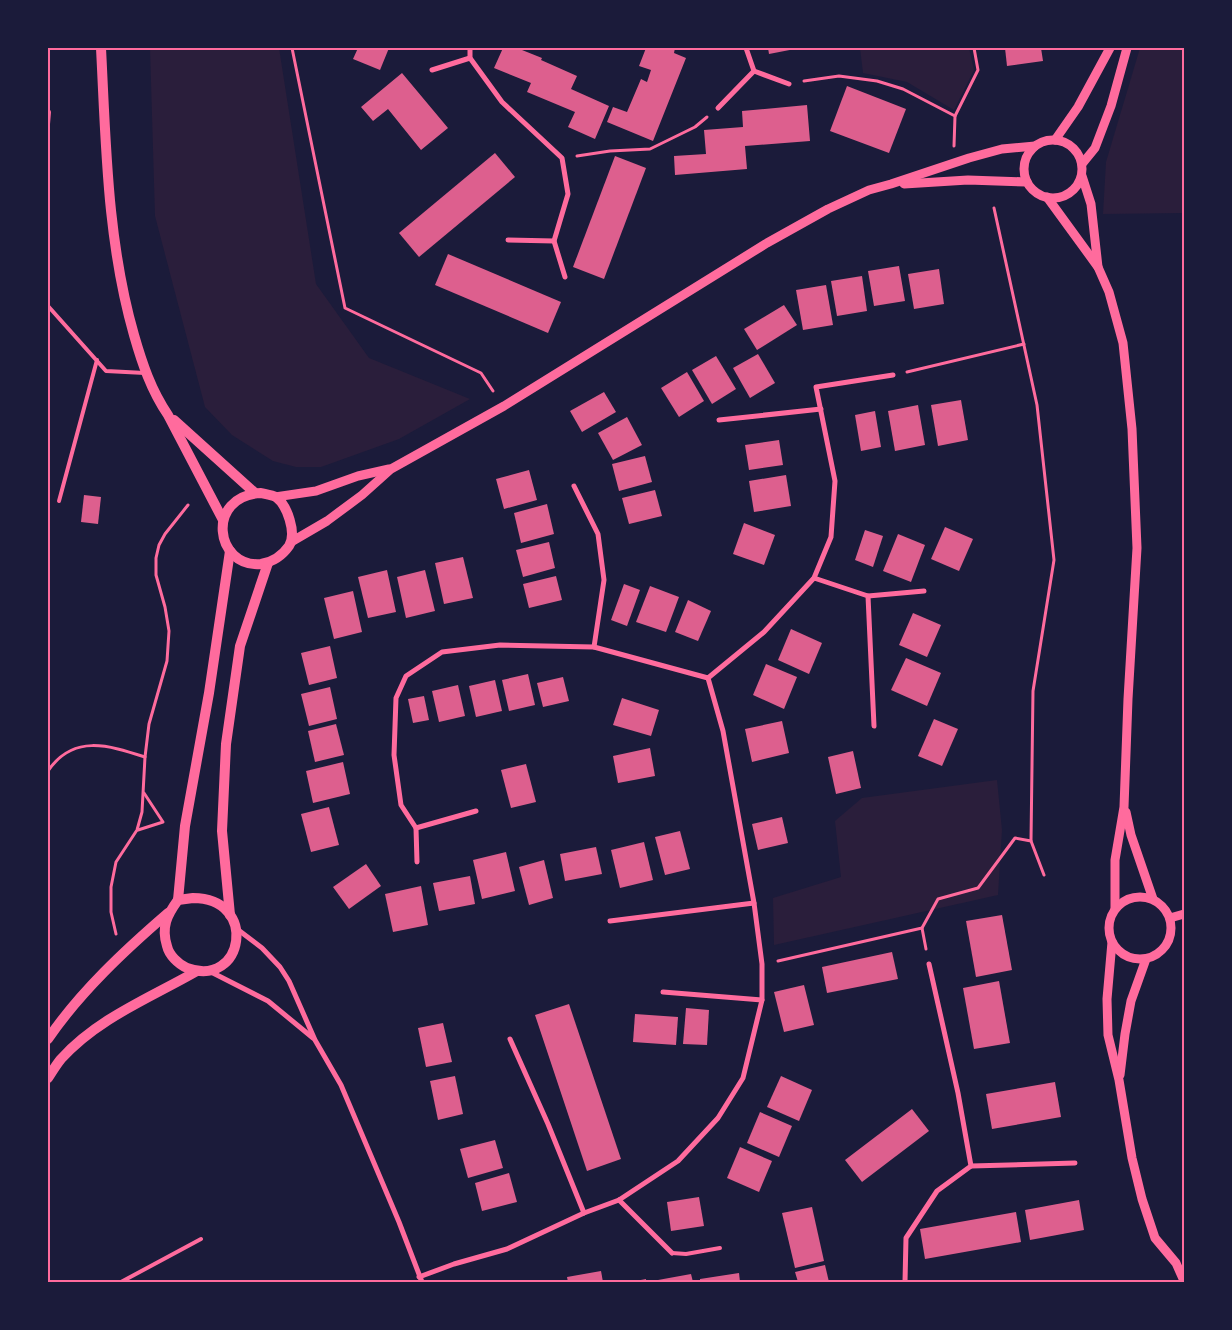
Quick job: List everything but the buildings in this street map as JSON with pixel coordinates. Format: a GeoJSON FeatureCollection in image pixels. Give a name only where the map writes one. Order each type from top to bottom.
{"type":"FeatureCollection","features":[{"type":"Feature","properties":{"kind":"main road"},"geometry":{"type":"LineString","coordinates":[[101,48],[108,197],[124,300],[145,373],[223,520]]}},
{"type":"Feature","properties":{"kind":"main road"},"geometry":{"type":"LineString","coordinates":[[168,415],[255,493]]}},
{"type":"Feature","properties":{"kind":"main road"},"geometry":{"type":"LineString","coordinates":[[255,493],[275,497],[285,508],[289,517],[291,542],[281,556],[268,563],[247,563],[236,557],[230,551],[222,535],[223,520],[229,507],[238,499],[255,493]]}},
{"type":"Feature","properties":{"kind":"main road"},"geometry":{"type":"LineString","coordinates":[[48,1039],[63,1018],[126,950],[168,914],[178,900],[185,826],[209,693],[230,551]]}},
{"type":"Feature","properties":{"kind":"main road"},"geometry":{"type":"LineString","coordinates":[[48,1078],[61,1059],[118,1013],[197,971],[208,970],[222,965],[233,954],[237,939],[237,929],[230,915],[222,831],[226,744],[240,646],[268,563]]}},
{"type":"Feature","properties":{"kind":"main road"},"geometry":{"type":"LineString","coordinates":[[178,900],[202,898],[221,907],[230,915]]}},
{"type":"Feature","properties":{"kind":"main road"},"geometry":{"type":"LineString","coordinates":[[168,914],[164,932],[167,948],[181,965],[197,971]]}},
{"type":"Feature","properties":{"kind":"street"},"geometry":{"type":"LineString","coordinates":[[470,48],[470,58],[502,102],[562,158],[568,194],[554,241],[565,277]]}},
{"type":"Feature","properties":{"kind":"street"},"geometry":{"type":"LineString","coordinates":[[746,48],[754,71]]}},
{"type":"Feature","properties":{"kind":"street"},"geometry":{"type":"LineString","coordinates":[[1055,140],[1078,108],[1110,48]]}},
{"type":"Feature","properties":{"kind":"street"},"geometry":{"type":"LineString","coordinates":[[1082,164],[1095,148],[1127,48]]}},
{"type":"Feature","properties":{"kind":"street"},"geometry":{"type":"LineString","coordinates":[[432,70],[470,58]]}},
{"type":"Feature","properties":{"kind":"street"},"geometry":{"type":"LineString","coordinates":[[754,71],[789,84]]}},
{"type":"Feature","properties":{"kind":"street"},"geometry":{"type":"LineString","coordinates":[[718,108],[754,71]]}},
{"type":"Feature","properties":{"kind":"street"},"geometry":{"type":"LineString","coordinates":[[291,542],[327,521],[362,495],[391,469],[504,406],[767,243],[828,209],[869,190],[1002,149],[1035,146],[1045,141],[1063,141],[1072,146],[1079,154],[1082,164],[1082,176],[1091,204],[1098,267]]}},
{"type":"Feature","properties":{"kind":"street"},"geometry":{"type":"LineString","coordinates":[[1035,146],[1025,162],[1024,173],[1032,190],[1041,196],[1061,198],[1078,186],[1082,176]]}},
{"type":"Feature","properties":{"kind":"street"},"geometry":{"type":"LineString","coordinates":[[891,184],[968,180],[1027,182]]}},
{"type":"Feature","properties":{"kind":"street"},"geometry":{"type":"LineString","coordinates":[[1047,197],[1098,267],[1109,292],[1123,343],[1133,439],[1138,548],[1128,699],[1124,807],[1115,860],[1115,908]]}},
{"type":"Feature","properties":{"kind":"street"},"geometry":{"type":"LineString","coordinates":[[508,240],[554,241]]}},
{"type":"Feature","properties":{"kind":"street"},"geometry":{"type":"LineString","coordinates":[[708,678],[764,632],[814,578],[831,537],[835,481],[816,387],[893,375]]}},
{"type":"Feature","properties":{"kind":"street"},"geometry":{"type":"LineString","coordinates":[[719,420],[821,409]]}},
{"type":"Feature","properties":{"kind":"street"},"geometry":{"type":"LineString","coordinates":[[275,497],[316,491],[358,476],[391,469]]}},
{"type":"Feature","properties":{"kind":"street"},"geometry":{"type":"LineString","coordinates":[[574,486],[598,534],[604,580],[594,647]]}},
{"type":"Feature","properties":{"kind":"street"},"geometry":{"type":"LineString","coordinates":[[814,578],[868,596],[924,591]]}},
{"type":"Feature","properties":{"kind":"street"},"geometry":{"type":"LineString","coordinates":[[868,596],[874,726]]}},
{"type":"Feature","properties":{"kind":"street"},"geometry":{"type":"LineString","coordinates":[[416,862],[416,828],[401,806],[394,755],[396,698],[406,676],[442,652],[500,645],[594,647],[708,678]]}},
{"type":"Feature","properties":{"kind":"street"},"geometry":{"type":"LineString","coordinates":[[237,929],[262,948],[280,967],[289,981],[315,1040],[344,1092],[399,1222],[420,1280],[454,1264],[507,1249],[584,1213],[619,1200],[678,1160],[718,1118],[743,1078],[762,1000],[762,964],[754,903],[723,731],[708,678]]}},
{"type":"Feature","properties":{"kind":"street"},"geometry":{"type":"LineString","coordinates":[[1124,807],[1153,899]]}},
{"type":"Feature","properties":{"kind":"street"},"geometry":{"type":"LineString","coordinates":[[416,828],[476,811]]}},
{"type":"Feature","properties":{"kind":"street"},"geometry":{"type":"LineString","coordinates":[[1144,896],[1161,904],[1170,918],[1171,929],[1169,939],[1164,948],[1156,955],[1146,959],[1126,956],[1118,950],[1112,942],[1108,925],[1110,916],[1115,908],[1123,901],[1133,897],[1144,896]]}},
{"type":"Feature","properties":{"kind":"street"},"geometry":{"type":"LineString","coordinates":[[610,921],[754,903]]}},
{"type":"Feature","properties":{"kind":"street"},"geometry":{"type":"LineString","coordinates":[[1170,918],[1184,914]]}},
{"type":"Feature","properties":{"kind":"street"},"geometry":{"type":"LineString","coordinates":[[1112,942],[1107,999],[1108,1035],[1119,1080],[1132,1158],[1142,1199],[1155,1238],[1176,1264],[1184,1281]]}},
{"type":"Feature","properties":{"kind":"street"},"geometry":{"type":"LineString","coordinates":[[1119,1080],[1125,1034],[1132,1001],[1146,959]]}},
{"type":"Feature","properties":{"kind":"street"},"geometry":{"type":"LineString","coordinates":[[929,964],[958,1093],[971,1166]]}},
{"type":"Feature","properties":{"kind":"street"},"geometry":{"type":"LineString","coordinates":[[208,970],[268,1001],[315,1040]]}},
{"type":"Feature","properties":{"kind":"street"},"geometry":{"type":"LineString","coordinates":[[663,992],[762,1000]]}},
{"type":"Feature","properties":{"kind":"street"},"geometry":{"type":"LineString","coordinates":[[510,1039],[548,1124],[584,1213]]}},
{"type":"Feature","properties":{"kind":"street"},"geometry":{"type":"LineString","coordinates":[[905,1282],[906,1238],[936,1191],[971,1166],[1075,1163]]}},
{"type":"Feature","properties":{"kind":"street"},"geometry":{"type":"LineString","coordinates":[[619,1200],[672,1253]]}},
{"type":"Feature","properties":{"kind":"lane"},"geometry":{"type":"LineString","coordinates":[[48,124],[49,112]]}},
{"type":"Feature","properties":{"kind":"lane"},"geometry":{"type":"LineString","coordinates":[[48,306],[106,371],[145,373]]}},
{"type":"Feature","properties":{"kind":"lane"},"geometry":{"type":"LineString","coordinates":[[59,501],[97,360]]}},
{"type":"Feature","properties":{"kind":"lane"},"geometry":{"type":"LineString","coordinates":[[121,1282],[201,1239]]}},
{"type":"Feature","properties":{"kind":"lane"},"geometry":{"type":"LineString","coordinates":[[672,1253],[686,1254],[720,1248]]}},
{"type":"Feature","properties":{"kind":"path"},"geometry":{"type":"LineString","coordinates":[[292,48],[345,308],[481,373],[504,406]]}},
{"type":"Feature","properties":{"kind":"path"},"geometry":{"type":"LineString","coordinates":[[954,147],[955,116],[978,70],[974,48]]}},
{"type":"Feature","properties":{"kind":"path"},"geometry":{"type":"LineString","coordinates":[[789,84],[840,76],[878,81],[903,89],[955,116]]}},
{"type":"Feature","properties":{"kind":"path"},"geometry":{"type":"LineString","coordinates":[[562,158],[610,151],[650,149],[694,127],[718,108]]}},
{"type":"Feature","properties":{"kind":"path"},"geometry":{"type":"LineString","coordinates":[[994,208],[1037,405],[1054,560],[1034,691],[1031,841],[1044,874]]}},
{"type":"Feature","properties":{"kind":"path"},"geometry":{"type":"LineString","coordinates":[[893,375],[1024,344]]}},
{"type":"Feature","properties":{"kind":"path"},"geometry":{"type":"LineString","coordinates":[[116,935],[111,912],[111,887],[116,862],[137,830],[142,812],[149,724],[167,662],[169,631],[165,607],[156,575],[156,558],[159,545],[165,534],[188,505]]}},
{"type":"Feature","properties":{"kind":"path"},"geometry":{"type":"LineString","coordinates":[[48,771],[56,758],[78,747],[106,746],[145,757]]}},
{"type":"Feature","properties":{"kind":"path"},"geometry":{"type":"LineString","coordinates":[[137,830],[163,822],[144,792]]}},
{"type":"Feature","properties":{"kind":"path"},"geometry":{"type":"LineString","coordinates":[[929,964],[922,928],[938,899],[978,888],[1015,838],[1031,841]]}},
{"type":"Feature","properties":{"kind":"path"},"geometry":{"type":"LineString","coordinates":[[762,964],[922,928]]}},
{"type":"Feature","properties":{"kind":"shaded area"},"geometry":{"type":"Polygon","coordinates":[[[150,48],[279,48],[316,284],[369,358],[470,399],[399,439],[321,467],[296,467],[273,461],[232,435],[205,407],[155,216],[150,48]]]}},
{"type":"Feature","properties":{"kind":"shaded area"},"geometry":{"type":"Polygon","coordinates":[[[860,48],[969,48],[974,70],[954,110],[907,82],[863,73],[860,48]]]}},
{"type":"Feature","properties":{"kind":"shaded area"},"geometry":{"type":"Polygon","coordinates":[[[1140,48],[1184,48],[1184,213],[1103,214],[1106,162],[1140,48]]]}},
{"type":"Feature","properties":{"kind":"shaded area"},"geometry":{"type":"Polygon","coordinates":[[[997,780],[1002,830],[998,895],[774,945],[773,898],[841,877],[835,821],[862,798],[997,780]]]}}]}
